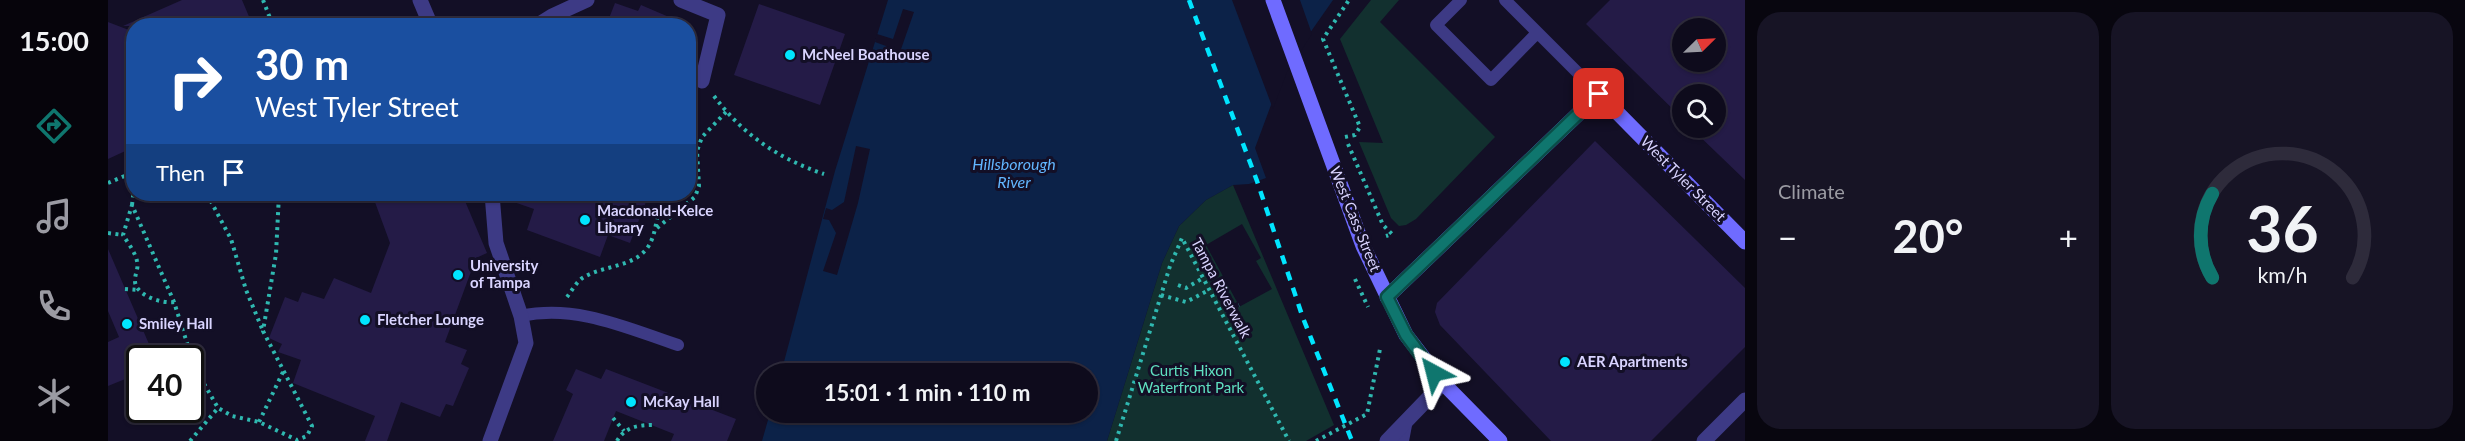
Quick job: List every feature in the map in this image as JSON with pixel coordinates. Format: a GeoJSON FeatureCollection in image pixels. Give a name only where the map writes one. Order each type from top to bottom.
{"type":"FeatureCollection","features":[{"type":"Feature","properties":{"kind":"street"},"geometry":{"type":"LineString","coordinates":[[420,0],[428,18]]}},
{"type":"Feature","properties":{"kind":"street"},"geometry":{"type":"LineString","coordinates":[[549,18],[587,0]]}},
{"type":"Feature","properties":{"kind":"street"},"geometry":{"type":"LineString","coordinates":[[681,0],[705,4],[718,15],[702,81]]}},
{"type":"Feature","properties":{"kind":"street","name":"West Cass Street"},"geometry":{"type":"LineString","coordinates":[[1273,0],[1363,246],[1406,335],[1443,383],[1500,441]]}},
{"type":"Feature","properties":{"kind":"street"},"geometry":{"type":"LineString","coordinates":[[1387,297],[1599,94]]}},
{"type":"Feature","properties":{"kind":"street","name":"West Tyler Street"},"geometry":{"type":"LineString","coordinates":[[1599,94],[1745,242]]}},
{"type":"Feature","properties":{"kind":"street"},"geometry":{"type":"LineString","coordinates":[[490,441],[524,352],[525,333],[496,243],[493,201]]}},
{"type":"Feature","properties":{"kind":"street"},"geometry":{"type":"LineString","coordinates":[[1387,441],[1443,383]]}},
{"type":"Feature","properties":{"kind":"street"},"geometry":{"type":"LineString","coordinates":[[1704,441],[1745,400]]}},
{"type":"Feature","properties":{"kind":"lane"},"geometry":{"type":"LineString","coordinates":[[1461,0],[1436,25],[1491,80],[1537,33]]}},
{"type":"Feature","properties":{"kind":"lane"},"geometry":{"type":"LineString","coordinates":[[1505,0],[1599,94]]}},
{"type":"Feature","properties":{"kind":"lane"},"geometry":{"type":"LineString","coordinates":[[521,316],[550,312],[591,316],[678,345]]}},
{"type":"Feature","properties":{"kind":"lane"},"geometry":{"type":"LineString","coordinates":[[1403,441],[1407,420]]}},
{"type":"Feature","properties":{"kind":"path"},"geometry":{"type":"LineString","coordinates":[[263,0],[270,18]]}},
{"type":"Feature","properties":{"kind":"path"},"geometry":{"type":"LineString","coordinates":[[1349,0],[1323,39],[1360,127],[1355,135],[1345,135],[1383,225],[1392,234],[1386,236]]}},
{"type":"Feature","properties":{"kind":"path"},"geometry":{"type":"LineString","coordinates":[[702,81],[738,124],[775,153],[799,166],[824,174]]}},
{"type":"Feature","properties":{"kind":"path"},"geometry":{"type":"LineString","coordinates":[[696,194],[699,186],[697,151],[702,137],[726,112]]}},
{"type":"Feature","properties":{"kind":"path"},"geometry":{"type":"LineString","coordinates":[[108,183],[126,175]]}},
{"type":"Feature","properties":{"kind":"path"},"geometry":{"type":"LineString","coordinates":[[132,201],[123,235],[137,258],[135,282],[139,291]]}},
{"type":"Feature","properties":{"kind":"path"},"geometry":{"type":"LineString","coordinates":[[132,205],[174,302],[195,368],[218,408],[232,416],[259,422],[297,440],[307,436],[312,426],[263,331],[246,290],[231,239],[211,201]]}},
{"type":"Feature","properties":{"kind":"path"},"geometry":{"type":"LineString","coordinates":[[263,331],[276,254],[279,201]]}},
{"type":"Feature","properties":{"kind":"path"},"geometry":{"type":"LineString","coordinates":[[562,302],[581,279],[631,261],[647,249],[657,228],[690,201]]}},
{"type":"Feature","properties":{"kind":"path"},"geometry":{"type":"LineString","coordinates":[[657,228],[657,214],[662,204]]}},
{"type":"Feature","properties":{"kind":"path"},"geometry":{"type":"LineString","coordinates":[[108,233],[123,235]]}},
{"type":"Feature","properties":{"kind":"path","name":"Tampa Riverwalk"},"geometry":{"type":"LineString","coordinates":[[1116,441],[1161,295],[1182,238],[1288,441]]}},
{"type":"Feature","properties":{"kind":"path"},"geometry":{"type":"LineString","coordinates":[[1178,285],[1186,288],[1203,278]]}},
{"type":"Feature","properties":{"kind":"path"},"geometry":{"type":"LineString","coordinates":[[125,289],[139,291],[164,302],[174,302]]}},
{"type":"Feature","properties":{"kind":"path"},"geometry":{"type":"LineString","coordinates":[[1161,295],[1186,302],[1209,290]]}},
{"type":"Feature","properties":{"kind":"path"},"geometry":{"type":"LineString","coordinates":[[1225,311],[1239,305]]}},
{"type":"Feature","properties":{"kind":"path"},"geometry":{"type":"LineString","coordinates":[[1316,441],[1367,414],[1380,349]]}},
{"type":"Feature","properties":{"kind":"path"},"geometry":{"type":"LineString","coordinates":[[259,422],[283,371]]}},
{"type":"Feature","properties":{"kind":"path"},"geometry":{"type":"LineString","coordinates":[[190,441],[218,408]]}},
{"type":"Feature","properties":{"kind":"path"},"geometry":{"type":"LineString","coordinates":[[613,418],[624,431]]}},
{"type":"Feature","properties":{"kind":"path"},"geometry":{"type":"LineString","coordinates":[[618,441],[624,431],[637,426],[653,425]]}},
{"type":"Feature","properties":{"kind":"green space"},"geometry":{"type":"Polygon","coordinates":[[[1371,0],[1399,0],[1380,22],[1495,137],[1416,219],[1399,226],[1391,218],[1359,142],[1383,143],[1340,39],[1371,0]]]}},
{"type":"Feature","properties":{"kind":"green space","name":"Curtis Hixon Waterfront Park"},"geometry":{"type":"Polygon","coordinates":[[[1233,185],[1334,425],[1306,441],[1107,441],[1162,263],[1179,226],[1206,200],[1233,185]],[[1242,224],[1206,245],[1237,302],[1224,309],[1226,314],[1272,289],[1256,261],[1261,258],[1242,224]]]}},
{"type":"Feature","properties":{"kind":"water","name":"Hillsborough River"},"geometry":{"type":"Polygon","coordinates":[[[888,0],[1333,0],[1284,70],[1255,148],[1266,178],[1249,184],[1233,185],[1206,200],[1179,226],[1162,263],[1107,441],[762,441],[767,423],[1098,423],[1098,363],[784,363],[835,171],[888,0]]]}},
{"type":"Feature","properties":{"kind":"pier"},"geometry":{"type":"Polygon","coordinates":[[[1232,0],[1300,0],[1312,34],[1287,72],[1273,109],[1232,0]]]}},
{"type":"Feature","properties":{"kind":"pier"},"geometry":{"type":"Polygon","coordinates":[[[903,9],[914,12],[899,55],[875,42],[877,34],[893,39],[903,9]]]}},
{"type":"Feature","properties":{"kind":"pier"},"geometry":{"type":"Polygon","coordinates":[[[856,146],[870,149],[858,203],[837,275],[823,271],[836,233],[829,220],[823,219],[826,208],[832,210],[844,202],[856,146]]]}},
{"type":"Feature","properties":{"kind":"building"},"geometry":{"type":"Polygon","coordinates":[[[182,0],[242,0],[250,18],[141,18],[182,0]]]}},
{"type":"Feature","properties":{"kind":"building"},"geometry":{"type":"Polygon","coordinates":[[[1610,0],[1745,0],[1745,180],[1701,138],[1726,138],[1726,84],[1672,84],[1672,108],[1586,24],[1610,0]]]}},
{"type":"Feature","properties":{"kind":"building"},"geometry":{"type":"Polygon","coordinates":[[[615,3],[638,11],[641,5],[671,18],[609,18],[615,3]]]}},
{"type":"Feature","properties":{"kind":"building","name":"McNeel Boathouse"},"geometry":{"type":"Polygon","coordinates":[[[759,4],[845,34],[820,105],[734,75],[759,4]]]}},
{"type":"Feature","properties":{"kind":"building"},"geometry":{"type":"Polygon","coordinates":[[[108,22],[126,29],[126,151],[108,159],[108,22]]]}},
{"type":"Feature","properties":{"kind":"building"},"geometry":{"type":"Polygon","coordinates":[[[1595,141],[1745,288],[1745,347],[1651,441],[1551,441],[1440,325],[1435,312],[1437,303],[1595,141]]]}},
{"type":"Feature","properties":{"kind":"building","name":"Fletcher Lounge"},"geometry":{"type":"Polygon","coordinates":[[[375,201],[465,201],[487,253],[476,258],[445,342],[467,350],[461,364],[469,368],[453,406],[446,404],[440,417],[401,402],[387,441],[365,441],[375,416],[293,383],[301,360],[278,352],[282,344],[269,338],[285,297],[298,302],[302,292],[324,299],[334,278],[371,293],[390,243],[375,201]]]}},
{"type":"Feature","properties":{"kind":"building","name":"Macdonald-Kelce Library"},"geometry":{"type":"Polygon","coordinates":[[[511,201],[646,201],[630,243],[608,235],[600,257],[527,230],[534,209],[511,201]]]}},
{"type":"Feature","properties":{"kind":"building","name":"Smiley Hall"},"geometry":{"type":"Polygon","coordinates":[[[108,249],[149,345],[126,345],[126,379],[108,386],[108,342],[119,337],[108,311],[108,249]]]}},
{"type":"Feature","properties":{"kind":"building","name":"McKay Hall"},"geometry":{"type":"Polygon","coordinates":[[[576,369],[601,379],[606,369],[736,419],[727,441],[671,441],[674,434],[616,411],[604,441],[553,441],[573,394],[566,390],[576,369]]]}},
{"type":"Feature","properties":{"kind":"railway"},"geometry":{"type":"LineString","coordinates":[[1189,0],[1257,181],[1303,318],[1352,441]]}},
{"type":"Feature","properties":{"kind":"place","name":"McNeel Boathouse"},"geometry":{"type":"Point","coordinates":[790,55]}},
{"type":"Feature","properties":{"kind":"place","name":"Macdonald-Kelce Library"},"geometry":{"type":"Point","coordinates":[585,220]}},
{"type":"Feature","properties":{"kind":"place","name":"University of Tampa"},"geometry":{"type":"Point","coordinates":[458,275]}},
{"type":"Feature","properties":{"kind":"place","name":"Fletcher Lounge"},"geometry":{"type":"Point","coordinates":[365,320]}},
{"type":"Feature","properties":{"kind":"place","name":"Smiley Hall"},"geometry":{"type":"Point","coordinates":[127,324]}},
{"type":"Feature","properties":{"kind":"place","name":"AER Apartments"},"geometry":{"type":"Point","coordinates":[1565,362]}},
{"type":"Feature","properties":{"kind":"place","name":"McKay Hall"},"geometry":{"type":"Point","coordinates":[631,402]}},
{"type":"Feature","properties":{"kind":"route"},"geometry":{"type":"LineString","coordinates":[[1434,373],[1406,335],[1387,297],[1599,94]]}}]}
